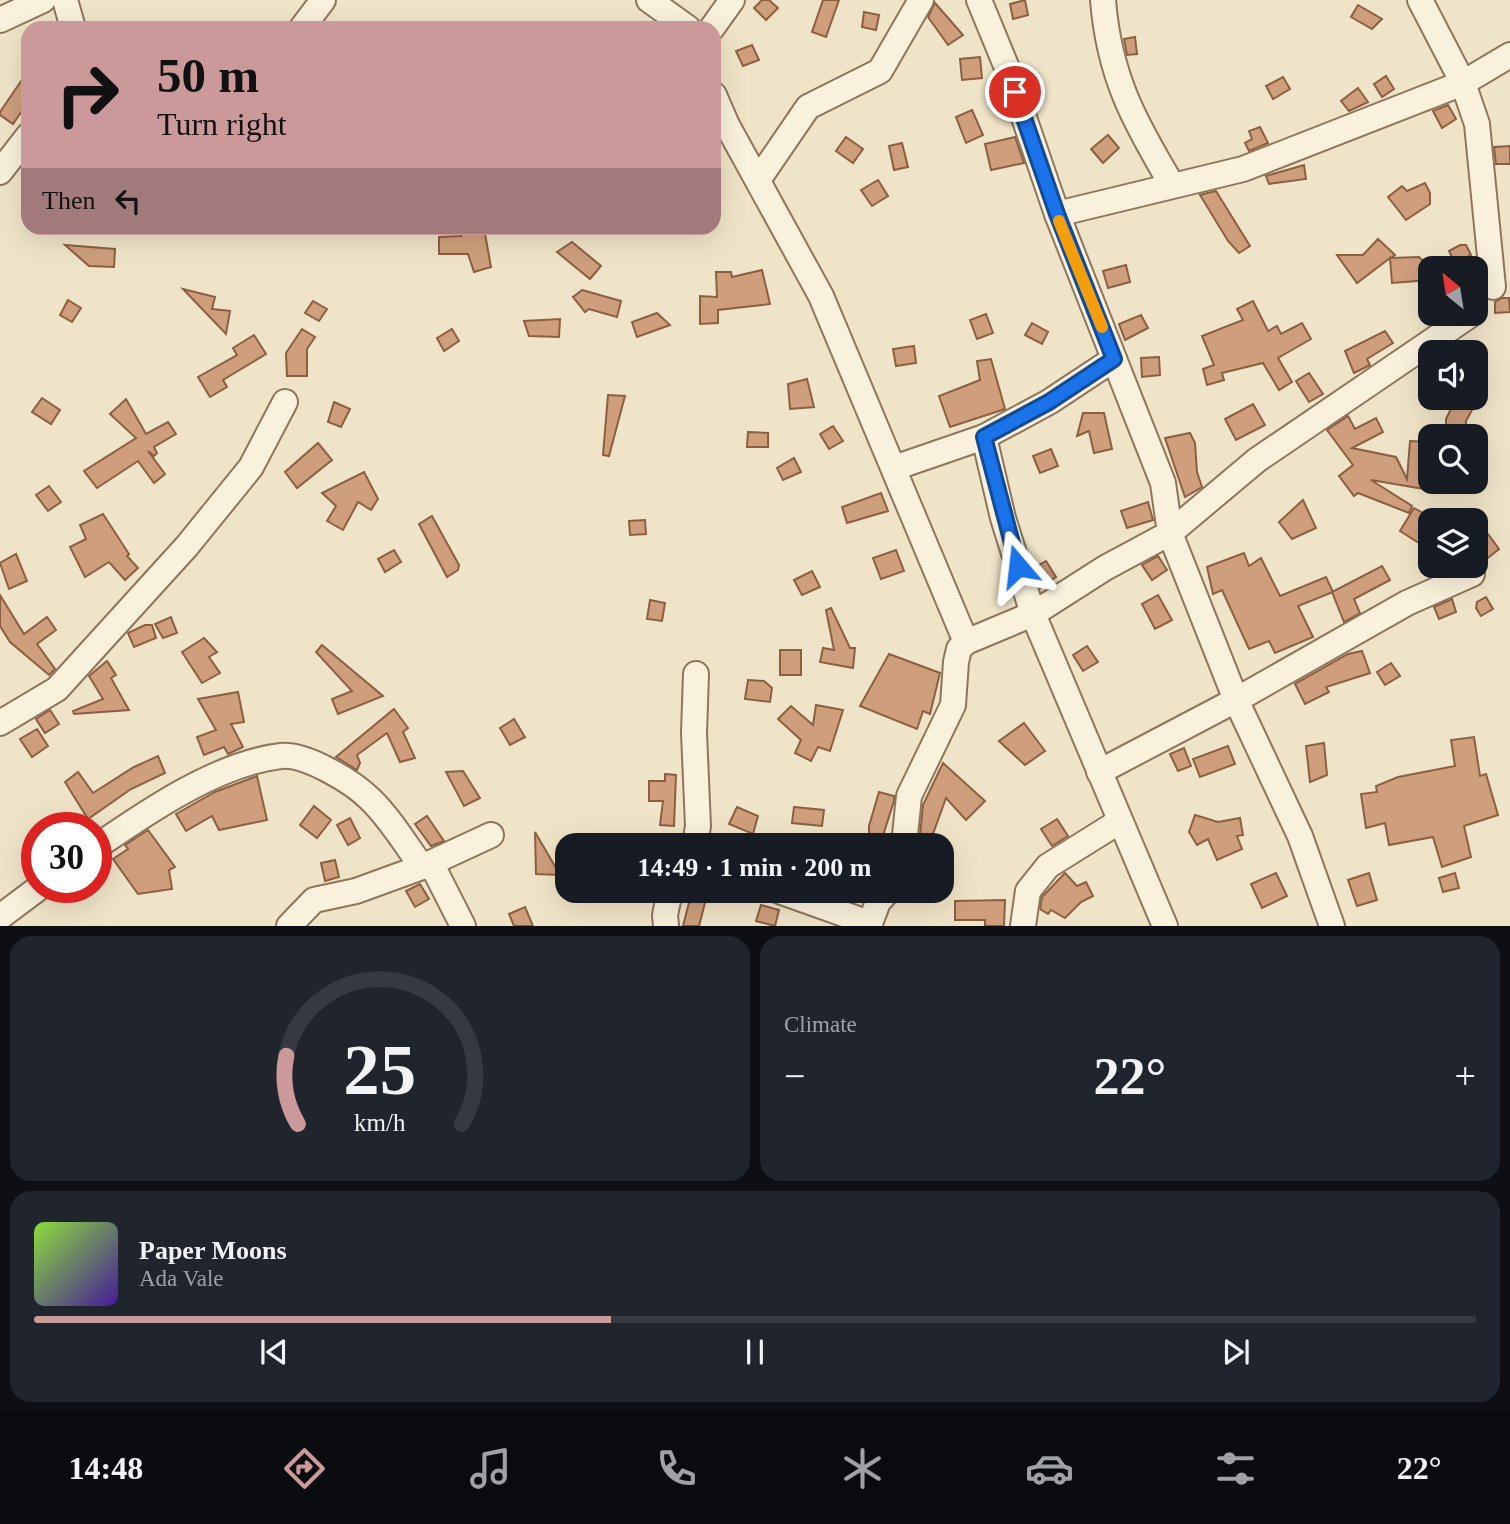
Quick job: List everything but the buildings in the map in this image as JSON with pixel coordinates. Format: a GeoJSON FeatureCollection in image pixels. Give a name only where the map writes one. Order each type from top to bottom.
{"type":"FeatureCollection","features":[{"type":"Feature","properties":{"kind":"street"},"geometry":{"type":"LineString","coordinates":[[0,20],[43,0]]}},
{"type":"Feature","properties":{"kind":"street"},"geometry":{"type":"LineString","coordinates":[[65,0],[70,21]]}},
{"type":"Feature","properties":{"kind":"street"},"geometry":{"type":"LineString","coordinates":[[307,21],[323,0]]}},
{"type":"Feature","properties":{"kind":"street"},"geometry":{"type":"LineString","coordinates":[[649,0],[678,21]]}},
{"type":"Feature","properties":{"kind":"street"},"geometry":{"type":"LineString","coordinates":[[717,21],[732,0]]}},
{"type":"Feature","properties":{"kind":"street"},"geometry":{"type":"LineString","coordinates":[[758,180],[808,107],[880,71],[921,0]]}},
{"type":"Feature","properties":{"kind":"street"},"geometry":{"type":"LineString","coordinates":[[979,0],[1007,68],[1057,214],[1163,483],[1170,533],[1236,699],[1300,836],[1332,926]]}},
{"type":"Feature","properties":{"kind":"street"},"geometry":{"type":"LineString","coordinates":[[1103,0],[1107,42],[1133,120],[1171,185]]}},
{"type":"Feature","properties":{"kind":"street"},"geometry":{"type":"LineString","coordinates":[[1420,0],[1463,83],[1478,124],[1501,281],[1488,296]]}},
{"type":"Feature","properties":{"kind":"street"},"geometry":{"type":"LineString","coordinates":[[1057,214],[1243,169],[1463,83],[1510,55]]}},
{"type":"Feature","properties":{"kind":"street"},"geometry":{"type":"LineString","coordinates":[[721,109],[821,296],[966,642]]}},
{"type":"Feature","properties":{"kind":"street"},"geometry":{"type":"LineString","coordinates":[[0,172],[21,145]]}},
{"type":"Feature","properties":{"kind":"street"},"geometry":{"type":"LineString","coordinates":[[905,833],[909,796],[953,705],[956,662],[959,649],[966,642],[1033,614],[1105,568],[1170,533],[1257,460],[1453,326]]}},
{"type":"Feature","properties":{"kind":"street"},"geometry":{"type":"LineString","coordinates":[[894,468],[984,437],[1049,402],[1114,359]]}},
{"type":"Feature","properties":{"kind":"street"},"geometry":{"type":"LineString","coordinates":[[0,723],[57,689],[187,546],[251,467],[285,402]]}},
{"type":"Feature","properties":{"kind":"street"},"geometry":{"type":"LineString","coordinates":[[984,437],[1003,518],[1033,614],[1165,926]]}},
{"type":"Feature","properties":{"kind":"street"},"geometry":{"type":"LineString","coordinates":[[1099,772],[1407,603],[1463,578]]}},
{"type":"Feature","properties":{"kind":"street"},"geometry":{"type":"LineString","coordinates":[[696,674],[694,733],[697,833]]}},
{"type":"Feature","properties":{"kind":"street"},"geometry":{"type":"LineString","coordinates":[[112,836],[169,796],[244,766],[283,755],[311,762],[370,799],[427,865],[463,926]]}},
{"type":"Feature","properties":{"kind":"street"},"geometry":{"type":"LineString","coordinates":[[1023,926],[1028,891],[1048,866],[1120,821]]}},
{"type":"Feature","properties":{"kind":"street"},"geometry":{"type":"LineString","coordinates":[[289,926],[314,900],[356,891],[427,865],[491,835]]}},
{"type":"Feature","properties":{"kind":"street"},"geometry":{"type":"LineString","coordinates":[[0,916],[21,901]]}},
{"type":"Feature","properties":{"kind":"street"},"geometry":{"type":"LineString","coordinates":[[666,926],[664,915],[667,903]]}},
{"type":"Feature","properties":{"kind":"street"},"geometry":{"type":"LineString","coordinates":[[812,903],[869,924],[881,903]]}},
{"type":"Feature","properties":{"kind":"slow traffic"},"geometry":{"type":"LineString","coordinates":[[1059,221],[1102,327]]}},
{"type":"Feature","properties":{"kind":"route"},"geometry":{"type":"LineString","coordinates":[[1015,92],[1057,214],[1114,359],[1049,402],[984,437],[1003,518],[1018,566]]}}]}
